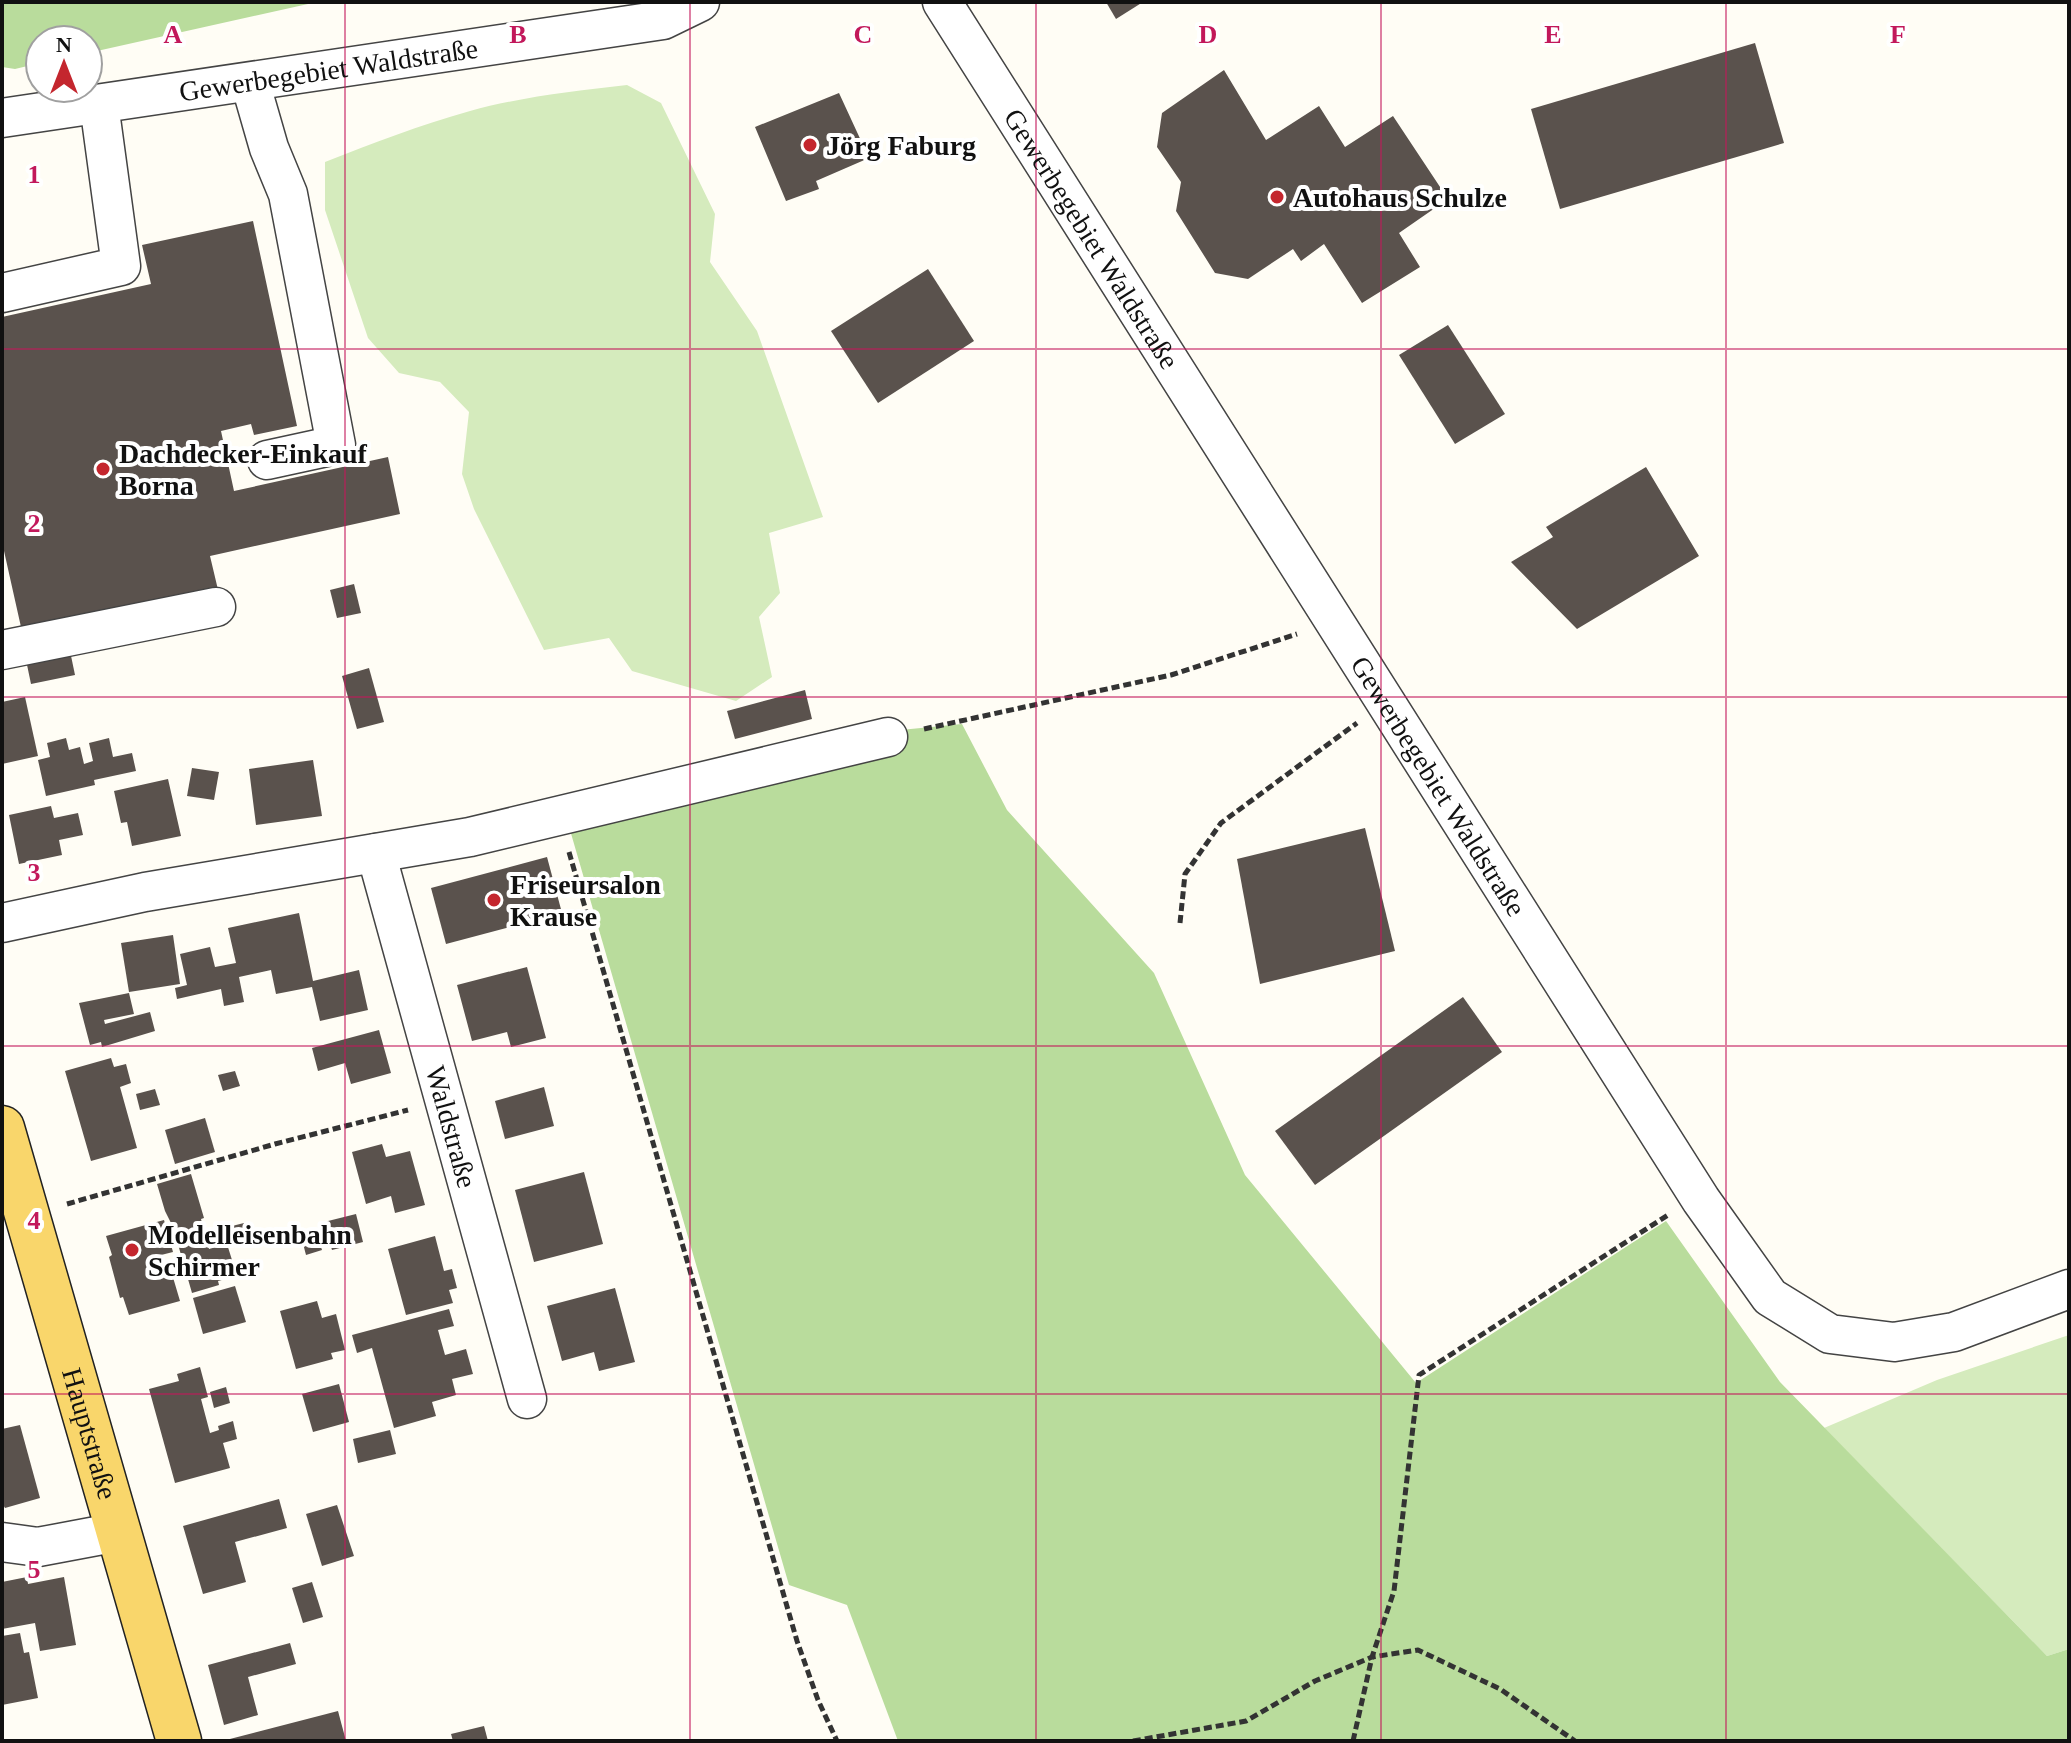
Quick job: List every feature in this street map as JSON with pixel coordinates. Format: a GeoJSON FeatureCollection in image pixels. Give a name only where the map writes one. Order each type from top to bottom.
{"type":"FeatureCollection","features":[{"type":"Feature","properties":{"kind":"main road","name":"Hauptstraße"},"geometry":{"type":"LineString","coordinates":[[2,1128],[179,1741]]}},
{"type":"Feature","properties":{"kind":"street","name":"Gewerbegebiet Waldstraße"},"geometry":{"type":"LineString","coordinates":[[104,103],[663,20],[700,2]]}},
{"type":"Feature","properties":{"kind":"street","name":"Gewerbegebiet Waldstraße"},"geometry":{"type":"LineString","coordinates":[[942,2],[1698,1193],[1770,1297],[1830,1334],[1894,1342],[1954,1332],[2069,1289]]}},
{"type":"Feature","properties":{"kind":"street"},"geometry":{"type":"LineString","coordinates":[[250,82],[269,148],[288,194],[336,445],[267,460]]}},
{"type":"Feature","properties":{"kind":"street","name":"Gewerbegebiet Waldstraße"},"geometry":{"type":"LineString","coordinates":[[2,118],[99,104]]}},
{"type":"Feature","properties":{"kind":"street"},"geometry":{"type":"LineString","coordinates":[[2,293],[121,266],[99,104]]}},
{"type":"Feature","properties":{"kind":"street"},"geometry":{"type":"LineString","coordinates":[[2,650],[216,607]]}},
{"type":"Feature","properties":{"kind":"street"},"geometry":{"type":"LineString","coordinates":[[2,923],[145,892],[470,837],[888,737]]}},
{"type":"Feature","properties":{"kind":"street","name":"Waldstraße"},"geometry":{"type":"LineString","coordinates":[[376,853],[527,1399]]}},
{"type":"Feature","properties":{"kind":"street"},"geometry":{"type":"LineString","coordinates":[[2,1542],[38,1547],[118,1532]]}},
{"type":"Feature","properties":{"kind":"path"},"geometry":{"type":"LineString","coordinates":[[888,737],[1171,675],[1336,621]]}},
{"type":"Feature","properties":{"kind":"path"},"geometry":{"type":"LineString","coordinates":[[1180,923],[1185,874],[1221,823],[1387,701]]}},
{"type":"Feature","properties":{"kind":"path"},"geometry":{"type":"LineString","coordinates":[[560,816],[580,898],[797,1641],[837,1741]]}},
{"type":"Feature","properties":{"kind":"path"},"geometry":{"type":"LineString","coordinates":[[27,1215],[275,1144],[445,1102]]}},
{"type":"Feature","properties":{"kind":"path"},"geometry":{"type":"LineString","coordinates":[[1353,1741],[1372,1657],[1394,1591],[1419,1375],[1698,1193]]}},
{"type":"Feature","properties":{"kind":"path"},"geometry":{"type":"LineString","coordinates":[[1133,1741],[1246,1721],[1315,1681],[1372,1657],[1418,1650],[1500,1689],[1575,1741]]}},
{"type":"Feature","properties":{"kind":"green space"},"geometry":{"type":"Polygon","coordinates":[[[2,2],[317,2],[104,49],[104,24],[24,24],[24,67],[2,67],[2,2]]]}},
{"type":"Feature","properties":{"kind":"green space"},"geometry":{"type":"Polygon","coordinates":[[[627,85],[661,103],[715,214],[710,262],[757,331],[823,517],[769,533],[780,593],[759,617],[772,677],[736,701],[632,671],[609,638],[544,650],[474,509],[462,474],[469,412],[440,382],[399,373],[368,338],[325,210],[325,162],[433,122],[489,106],[627,85]]]}},
{"type":"Feature","properties":{"kind":"green space"},"geometry":{"type":"Polygon","coordinates":[[[962,724],[1007,810],[1154,973],[1245,1175],[1416,1383],[1666,1221],[1780,1382],[2047,1656],[2069,1649],[2069,1741],[898,1741],[847,1605],[789,1585],[570,830],[849,735],[962,724]]]}},
{"type":"Feature","properties":{"kind":"green space"},"geometry":{"type":"Polygon","coordinates":[[[2069,1335],[2069,1649],[2047,1656],[1824,1428],[1937,1380],[2069,1335]]]}},
{"type":"Feature","properties":{"kind":"building"},"geometry":{"type":"Polygon","coordinates":[[[1106,2],[1143,2],[1116,19],[1106,2]]]}},
{"type":"Feature","properties":{"kind":"building"},"geometry":{"type":"Polygon","coordinates":[[[1755,43],[1784,143],[1560,209],[1531,109],[1755,43]]]}},
{"type":"Feature","properties":{"kind":"building","name":"Autohaus Schulze"},"geometry":{"type":"Polygon","coordinates":[[[1224,70],[1266,140],[1319,106],[1345,147],[1393,116],[1448,199],[1399,233],[1420,267],[1362,303],[1324,244],[1301,261],[1293,249],[1248,279],[1215,273],[1176,211],[1181,182],[1157,147],[1162,113],[1224,70]]]}},
{"type":"Feature","properties":{"kind":"building"},"geometry":{"type":"Polygon","coordinates":[[[839,93],[869,158],[816,181],[819,189],[786,201],[755,127],[839,93]]]}},
{"type":"Feature","properties":{"kind":"building"},"geometry":{"type":"Polygon","coordinates":[[[253,221],[297,426],[254,435],[251,424],[221,431],[234,491],[388,457],[400,514],[210,556],[219,594],[23,636],[2,542],[2,317],[151,284],[142,245],[253,221]]]}},
{"type":"Feature","properties":{"kind":"building"},"geometry":{"type":"Polygon","coordinates":[[[928,269],[974,341],[878,403],[831,331],[928,269]]]}},
{"type":"Feature","properties":{"kind":"building"},"geometry":{"type":"Polygon","coordinates":[[[1448,325],[1505,414],[1455,444],[1399,355],[1448,325]]]}},
{"type":"Feature","properties":{"kind":"building"},"geometry":{"type":"Polygon","coordinates":[[[1646,467],[1699,556],[1577,629],[1511,562],[1553,537],[1546,527],[1646,467]]]}},
{"type":"Feature","properties":{"kind":"building"},"geometry":{"type":"Polygon","coordinates":[[[354,584],[361,613],[337,618],[330,590],[354,584]]]}},
{"type":"Feature","properties":{"kind":"building"},"geometry":{"type":"Polygon","coordinates":[[[70,651],[75,675],[31,684],[26,660],[70,651]]]}},
{"type":"Feature","properties":{"kind":"building"},"geometry":{"type":"Polygon","coordinates":[[[369,668],[384,722],[357,729],[342,676],[369,668]]]}},
{"type":"Feature","properties":{"kind":"building"},"geometry":{"type":"Polygon","coordinates":[[[805,690],[812,719],[735,739],[727,711],[805,690]]]}},
{"type":"Feature","properties":{"kind":"building"},"geometry":{"type":"Polygon","coordinates":[[[25,697],[38,756],[2,764],[2,702],[25,697]]]}},
{"type":"Feature","properties":{"kind":"building"},"geometry":{"type":"Polygon","coordinates":[[[66,738],[69,750],[80,747],[84,764],[93,761],[89,743],[109,738],[113,757],[132,753],[136,771],[94,780],[95,785],[46,796],[38,760],[50,757],[47,743],[66,738]]]}},
{"type":"Feature","properties":{"kind":"building"},"geometry":{"type":"Polygon","coordinates":[[[313,760],[322,816],[256,825],[249,769],[313,760]]]}},
{"type":"Feature","properties":{"kind":"building"},"geometry":{"type":"Polygon","coordinates":[[[192,768],[219,772],[214,800],[187,796],[192,768]]]}},
{"type":"Feature","properties":{"kind":"building"},"geometry":{"type":"Polygon","coordinates":[[[168,779],[181,836],[132,846],[127,822],[121,823],[114,791],[168,779]]]}},
{"type":"Feature","properties":{"kind":"building"},"geometry":{"type":"Polygon","coordinates":[[[51,806],[54,818],[78,813],[83,835],[59,840],[62,855],[19,864],[9,815],[51,806]]]}},
{"type":"Feature","properties":{"kind":"building"},"geometry":{"type":"Polygon","coordinates":[[[1365,828],[1395,951],[1260,984],[1237,859],[1365,828]]]}},
{"type":"Feature","properties":{"kind":"building"},"geometry":{"type":"Polygon","coordinates":[[[547,857],[562,913],[446,944],[431,888],[547,857]]]}},
{"type":"Feature","properties":{"kind":"building"},"geometry":{"type":"Polygon","coordinates":[[[299,913],[313,981],[359,970],[368,1010],[320,1021],[312,987],[276,994],[271,970],[239,977],[244,1002],[224,1006],[221,989],[177,999],[175,988],[187,985],[180,954],[210,947],[215,967],[236,963],[228,928],[299,913]]]}},
{"type":"Feature","properties":{"kind":"building"},"geometry":{"type":"Polygon","coordinates":[[[173,935],[180,984],[129,992],[121,943],[173,935]]]}},
{"type":"Feature","properties":{"kind":"building"},"geometry":{"type":"Polygon","coordinates":[[[527,967],[546,1038],[511,1047],[507,1032],[472,1041],[457,985],[527,967]]]}},
{"type":"Feature","properties":{"kind":"building"},"geometry":{"type":"Polygon","coordinates":[[[129,993],[134,1014],[104,1020],[105,1024],[150,1012],[155,1031],[102,1047],[101,1042],[90,1045],[79,1003],[129,993]]]}},
{"type":"Feature","properties":{"kind":"building"},"geometry":{"type":"Polygon","coordinates":[[[1463,997],[1502,1052],[1315,1185],[1275,1131],[1463,997]]]}},
{"type":"Feature","properties":{"kind":"building"},"geometry":{"type":"Polygon","coordinates":[[[379,1030],[391,1073],[351,1084],[345,1063],[318,1071],[312,1048],[379,1030]]]}},
{"type":"Feature","properties":{"kind":"building"},"geometry":{"type":"Polygon","coordinates":[[[111,1058],[114,1067],[126,1064],[131,1083],[120,1087],[137,1148],[91,1161],[65,1071],[111,1058]]]}},
{"type":"Feature","properties":{"kind":"building"},"geometry":{"type":"Polygon","coordinates":[[[235,1071],[240,1086],[223,1091],[218,1075],[235,1071]]]}},
{"type":"Feature","properties":{"kind":"building"},"geometry":{"type":"Polygon","coordinates":[[[544,1087],[554,1126],[505,1139],[495,1101],[544,1087]]]}},
{"type":"Feature","properties":{"kind":"building"},"geometry":{"type":"Polygon","coordinates":[[[155,1089],[160,1105],[140,1110],[136,1094],[155,1089]]]}},
{"type":"Feature","properties":{"kind":"building"},"geometry":{"type":"Polygon","coordinates":[[[205,1118],[215,1152],[175,1164],[165,1130],[205,1118]]]}},
{"type":"Feature","properties":{"kind":"building"},"geometry":{"type":"Polygon","coordinates":[[[382,1144],[386,1157],[410,1151],[425,1205],[395,1213],[391,1196],[366,1204],[352,1152],[382,1144]]]}},
{"type":"Feature","properties":{"kind":"building"},"geometry":{"type":"Polygon","coordinates":[[[584,1172],[603,1244],[534,1262],[515,1190],[584,1172]]]}},
{"type":"Feature","properties":{"kind":"building"},"geometry":{"type":"Polygon","coordinates":[[[191,1174],[204,1218],[201,1219],[204,1231],[222,1226],[226,1240],[208,1245],[209,1249],[227,1244],[237,1276],[192,1293],[157,1184],[191,1174]]]}},
{"type":"Feature","properties":{"kind":"building"},"geometry":{"type":"Polygon","coordinates":[[[356,1214],[363,1242],[332,1250],[324,1222],[356,1214]]]}},
{"type":"Feature","properties":{"kind":"building"},"geometry":{"type":"Polygon","coordinates":[[[164,1220],[173,1252],[157,1256],[163,1276],[172,1274],[180,1301],[129,1315],[123,1297],[120,1298],[106,1236],[164,1220]]]}},
{"type":"Feature","properties":{"kind":"building"},"geometry":{"type":"Polygon","coordinates":[[[244,1223],[248,1236],[232,1240],[228,1227],[244,1223]]]}},
{"type":"Feature","properties":{"kind":"building"},"geometry":{"type":"Polygon","coordinates":[[[315,1229],[322,1250],[306,1255],[300,1232],[315,1229]]]}},
{"type":"Feature","properties":{"kind":"building"},"geometry":{"type":"Polygon","coordinates":[[[435,1236],[444,1271],[452,1269],[457,1288],[449,1290],[453,1303],[406,1315],[388,1249],[435,1236]]]}},
{"type":"Feature","properties":{"kind":"building"},"geometry":{"type":"Polygon","coordinates":[[[235,1286],[246,1322],[203,1334],[193,1298],[235,1286]]]}},
{"type":"Feature","properties":{"kind":"building"},"geometry":{"type":"Polygon","coordinates":[[[615,1288],[635,1362],[599,1371],[594,1352],[562,1361],[547,1306],[615,1288]]]}},
{"type":"Feature","properties":{"kind":"building"},"geometry":{"type":"Polygon","coordinates":[[[317,1301],[322,1318],[336,1314],[345,1350],[331,1353],[333,1359],[296,1369],[280,1311],[317,1301]]]}},
{"type":"Feature","properties":{"kind":"building"},"geometry":{"type":"Polygon","coordinates":[[[449,1309],[454,1326],[438,1330],[445,1355],[466,1349],[473,1374],[452,1379],[456,1395],[432,1402],[436,1416],[394,1428],[372,1348],[357,1353],[352,1335],[449,1309]]]}},
{"type":"Feature","properties":{"kind":"building"},"geometry":{"type":"Polygon","coordinates":[[[200,1367],[208,1397],[201,1399],[210,1433],[219,1430],[218,1426],[233,1421],[237,1439],[223,1443],[230,1468],[175,1483],[149,1389],[179,1381],[177,1374],[200,1367]]]}},
{"type":"Feature","properties":{"kind":"building"},"geometry":{"type":"Polygon","coordinates":[[[339,1384],[349,1422],[313,1432],[302,1394],[339,1384]]]}},
{"type":"Feature","properties":{"kind":"building"},"geometry":{"type":"Polygon","coordinates":[[[226,1387],[230,1403],[214,1408],[210,1392],[226,1387]]]}},
{"type":"Feature","properties":{"kind":"building"},"geometry":{"type":"Polygon","coordinates":[[[20,1425],[40,1498],[5,1508],[2,1503],[2,1429],[20,1425]]]}},
{"type":"Feature","properties":{"kind":"building"},"geometry":{"type":"Polygon","coordinates":[[[390,1430],[396,1454],[358,1463],[353,1439],[390,1430]]]}},
{"type":"Feature","properties":{"kind":"building"},"geometry":{"type":"Polygon","coordinates":[[[279,1499],[287,1528],[235,1542],[246,1582],[203,1594],[183,1526],[279,1499]]]}},
{"type":"Feature","properties":{"kind":"building"},"geometry":{"type":"Polygon","coordinates":[[[337,1505],[354,1556],[322,1566],[306,1514],[337,1505]]]}},
{"type":"Feature","properties":{"kind":"building"},"geometry":{"type":"Polygon","coordinates":[[[27,1577],[28,1584],[64,1577],[76,1645],[40,1651],[35,1623],[2,1629],[2,1582],[27,1577]]]}},
{"type":"Feature","properties":{"kind":"building"},"geometry":{"type":"Polygon","coordinates":[[[312,1582],[323,1617],[303,1623],[292,1588],[312,1582]]]}},
{"type":"Feature","properties":{"kind":"building"},"geometry":{"type":"Polygon","coordinates":[[[20,1633],[24,1653],[29,1652],[38,1698],[2,1705],[2,1636],[20,1633]]]}},
{"type":"Feature","properties":{"kind":"building"},"geometry":{"type":"Polygon","coordinates":[[[290,1643],[296,1664],[248,1677],[258,1715],[224,1725],[208,1665],[290,1643]]]}},
{"type":"Feature","properties":{"kind":"building"},"geometry":{"type":"Polygon","coordinates":[[[338,1711],[346,1741],[226,1741],[226,1740],[338,1711]]]}},
{"type":"Feature","properties":{"kind":"building"},"geometry":{"type":"Polygon","coordinates":[[[484,1726],[488,1741],[453,1741],[451,1734],[484,1726]]]}},
{"type":"Feature","properties":{"kind":"place","name":"Jörg Faburg"},"geometry":{"type":"Point","coordinates":[810,145]}},
{"type":"Feature","properties":{"kind":"place","name":"Autohaus Schulze"},"geometry":{"type":"Point","coordinates":[1277,197]}},
{"type":"Feature","properties":{"kind":"place","name":"Dachdecker-Einkauf Borna"},"geometry":{"type":"Point","coordinates":[103,469]}},
{"type":"Feature","properties":{"kind":"place","name":"Friseursalon Krause"},"geometry":{"type":"Point","coordinates":[494,900]}},
{"type":"Feature","properties":{"kind":"place","name":"Modelleisenbahn Schirmer"},"geometry":{"type":"Point","coordinates":[132,1250]}}]}
